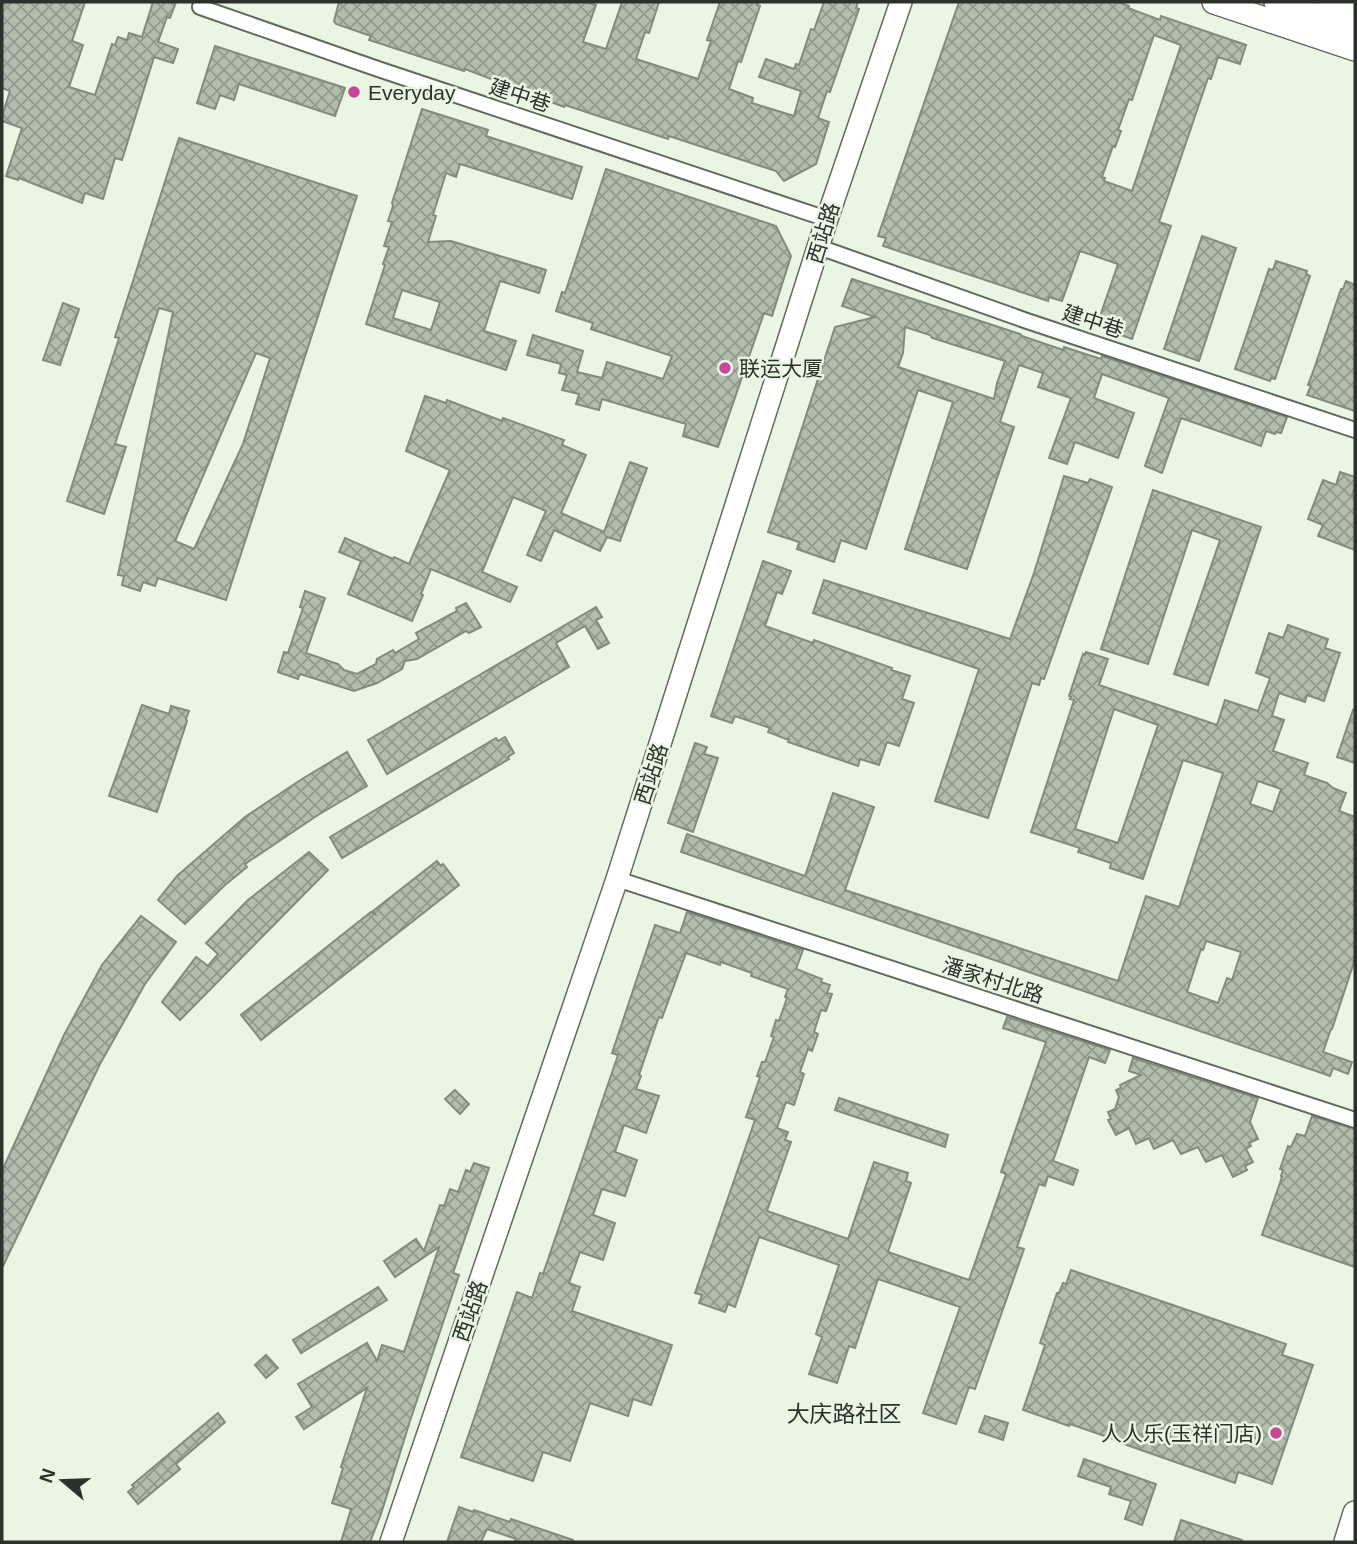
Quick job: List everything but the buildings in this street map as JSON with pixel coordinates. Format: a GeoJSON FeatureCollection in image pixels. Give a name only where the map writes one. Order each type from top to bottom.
{"type":"FeatureCollection","features":[{"type":"Feature","properties":{"kind":"main road"},"geometry":{"type":"LineString","coordinates":[[1214,2],[1355,49]]}},
{"type":"Feature","properties":{"kind":"main road"},"geometry":{"type":"LineString","coordinates":[[1276,2],[1355,28]]}},
{"type":"Feature","properties":{"kind":"main road"},"geometry":{"type":"LineString","coordinates":[[1329,2],[1355,10]]}},
{"type":"Feature","properties":{"kind":"main road"},"geometry":{"type":"LineString","coordinates":[[1346,1542],[1355,1513]]}},
{"type":"Feature","properties":{"kind":"street","name":"西站路"},"geometry":{"type":"LineString","coordinates":[[391,1542],[617,879],[827,219],[901,2]]}},
{"type":"Feature","properties":{"kind":"street","name":"建中巷"},"geometry":{"type":"LineString","coordinates":[[201,7],[827,219]]}},
{"type":"Feature","properties":{"kind":"street","name":"建中巷"},"geometry":{"type":"LineString","coordinates":[[819,247],[1027,321],[1355,430]]}},
{"type":"Feature","properties":{"kind":"street","name":"潘家村北路"},"geometry":{"type":"LineString","coordinates":[[617,879],[1355,1120]]}},
{"type":"Feature","properties":{"kind":"place","name":"Everyday"},"geometry":{"type":"Point","coordinates":[354,92]}},
{"type":"Feature","properties":{"kind":"place","name":"联运大厦"},"geometry":{"type":"Point","coordinates":[725,368]}},
{"type":"Feature","properties":{"kind":"place","name":"人人乐(玉祥门店)"},"geometry":{"type":"Point","coordinates":[1276,1433]}},
{"type":"Feature","properties":{"kind":"district","name":"大庆路社区"},"geometry":{"type":"Point","coordinates":[844,1414]}}]}
